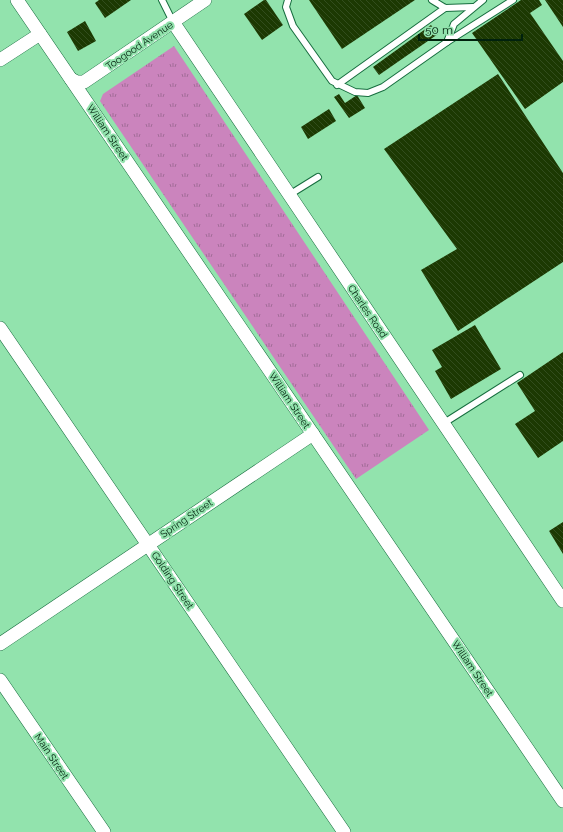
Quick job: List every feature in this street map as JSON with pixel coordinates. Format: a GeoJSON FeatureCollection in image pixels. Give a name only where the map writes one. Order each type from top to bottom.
{"type":"FeatureCollection","features":[{"type":"Feature","properties":{"kind":"street","name":"William Street"},"geometry":{"type":"LineString","coordinates":[[17,0],[563,801]]}},
{"type":"Feature","properties":{"kind":"street","name":"Toogood Avenue"},"geometry":{"type":"LineString","coordinates":[[71,79],[78,82],[84,82],[205,0]]}},
{"type":"Feature","properties":{"kind":"street","name":"Charles Road"},"geometry":{"type":"LineString","coordinates":[[173,22],[561,595]]}},
{"type":"Feature","properties":{"kind":"street"},"geometry":{"type":"LineString","coordinates":[[0,60],[40,34]]}},
{"type":"Feature","properties":{"kind":"street","name":"Golding Street"},"geometry":{"type":"LineString","coordinates":[[0,328],[344,832]]}},
{"type":"Feature","properties":{"kind":"street","name":"Spring Street"},"geometry":{"type":"LineString","coordinates":[[0,644],[313,434]]}},
{"type":"Feature","properties":{"kind":"street","name":"Main Street"},"geometry":{"type":"LineString","coordinates":[[0,680],[104,832]]}},
{"type":"Feature","properties":{"kind":"lane"},"geometry":{"type":"LineString","coordinates":[[162,0],[173,22]]}},
{"type":"Feature","properties":{"kind":"lane"},"geometry":{"type":"LineString","coordinates":[[288,0],[286,7],[293,26],[332,81],[355,92],[368,93],[383,87],[447,42],[513,0]]}},
{"type":"Feature","properties":{"kind":"lane"},"geometry":{"type":"LineString","coordinates":[[432,0],[445,8],[473,7]]}},
{"type":"Feature","properties":{"kind":"lane"},"geometry":{"type":"LineString","coordinates":[[447,42],[454,24],[483,0]]}},
{"type":"Feature","properties":{"kind":"lane"},"geometry":{"type":"LineString","coordinates":[[338,85],[445,8]]}},
{"type":"Feature","properties":{"kind":"lane"},"geometry":{"type":"LineString","coordinates":[[289,195],[318,177]]}},
{"type":"Feature","properties":{"kind":"lane"},"geometry":{"type":"LineString","coordinates":[[444,423],[520,375]]}},
{"type":"Feature","properties":{"kind":"green space"},"geometry":{"type":"Polygon","coordinates":[[[174,46],[429,430],[356,479],[100,101],[103,94],[174,46]]]}},
{"type":"Feature","properties":{"kind":"building"},"geometry":{"type":"Polygon","coordinates":[[[99,0],[131,0],[105,18],[95,3],[99,0]]]}},
{"type":"Feature","properties":{"kind":"building"},"geometry":{"type":"Polygon","coordinates":[[[266,0],[283,25],[262,40],[244,14],[266,0]]]}},
{"type":"Feature","properties":{"kind":"building"},"geometry":{"type":"Polygon","coordinates":[[[309,0],[415,0],[342,49],[309,0]]]}},
{"type":"Feature","properties":{"kind":"building"},"geometry":{"type":"Polygon","coordinates":[[[521,0],[539,0],[542,5],[530,13],[563,61],[563,82],[525,109],[472,33],[521,0]]]}},
{"type":"Feature","properties":{"kind":"building"},"geometry":{"type":"Polygon","coordinates":[[[545,0],[563,0],[563,27],[545,0]]]}},
{"type":"Feature","properties":{"kind":"building"},"geometry":{"type":"Polygon","coordinates":[[[85,21],[96,41],[78,51],[67,32],[85,21]]]}},
{"type":"Feature","properties":{"kind":"building"},"geometry":{"type":"Polygon","coordinates":[[[431,25],[438,34],[379,75],[373,67],[431,25]]]}},
{"type":"Feature","properties":{"kind":"building"},"geometry":{"type":"Polygon","coordinates":[[[498,74],[563,173],[563,262],[458,331],[421,270],[457,249],[384,149],[498,74]]]}},
{"type":"Feature","properties":{"kind":"building"},"geometry":{"type":"Polygon","coordinates":[[[339,94],[345,103],[357,95],[365,108],[349,118],[334,97],[339,94]]]}},
{"type":"Feature","properties":{"kind":"building"},"geometry":{"type":"Polygon","coordinates":[[[329,109],[336,121],[308,139],[301,127],[329,109]]]}},
{"type":"Feature","properties":{"kind":"building"},"geometry":{"type":"Polygon","coordinates":[[[475,325],[501,369],[451,399],[435,371],[442,367],[432,350],[475,325]]]}},
{"type":"Feature","properties":{"kind":"building"},"geometry":{"type":"Polygon","coordinates":[[[563,352],[563,441],[538,458],[515,424],[535,411],[517,383],[563,352]]]}},
{"type":"Feature","properties":{"kind":"building"},"geometry":{"type":"Polygon","coordinates":[[[563,522],[563,554],[549,531],[563,522]]]}}]}
